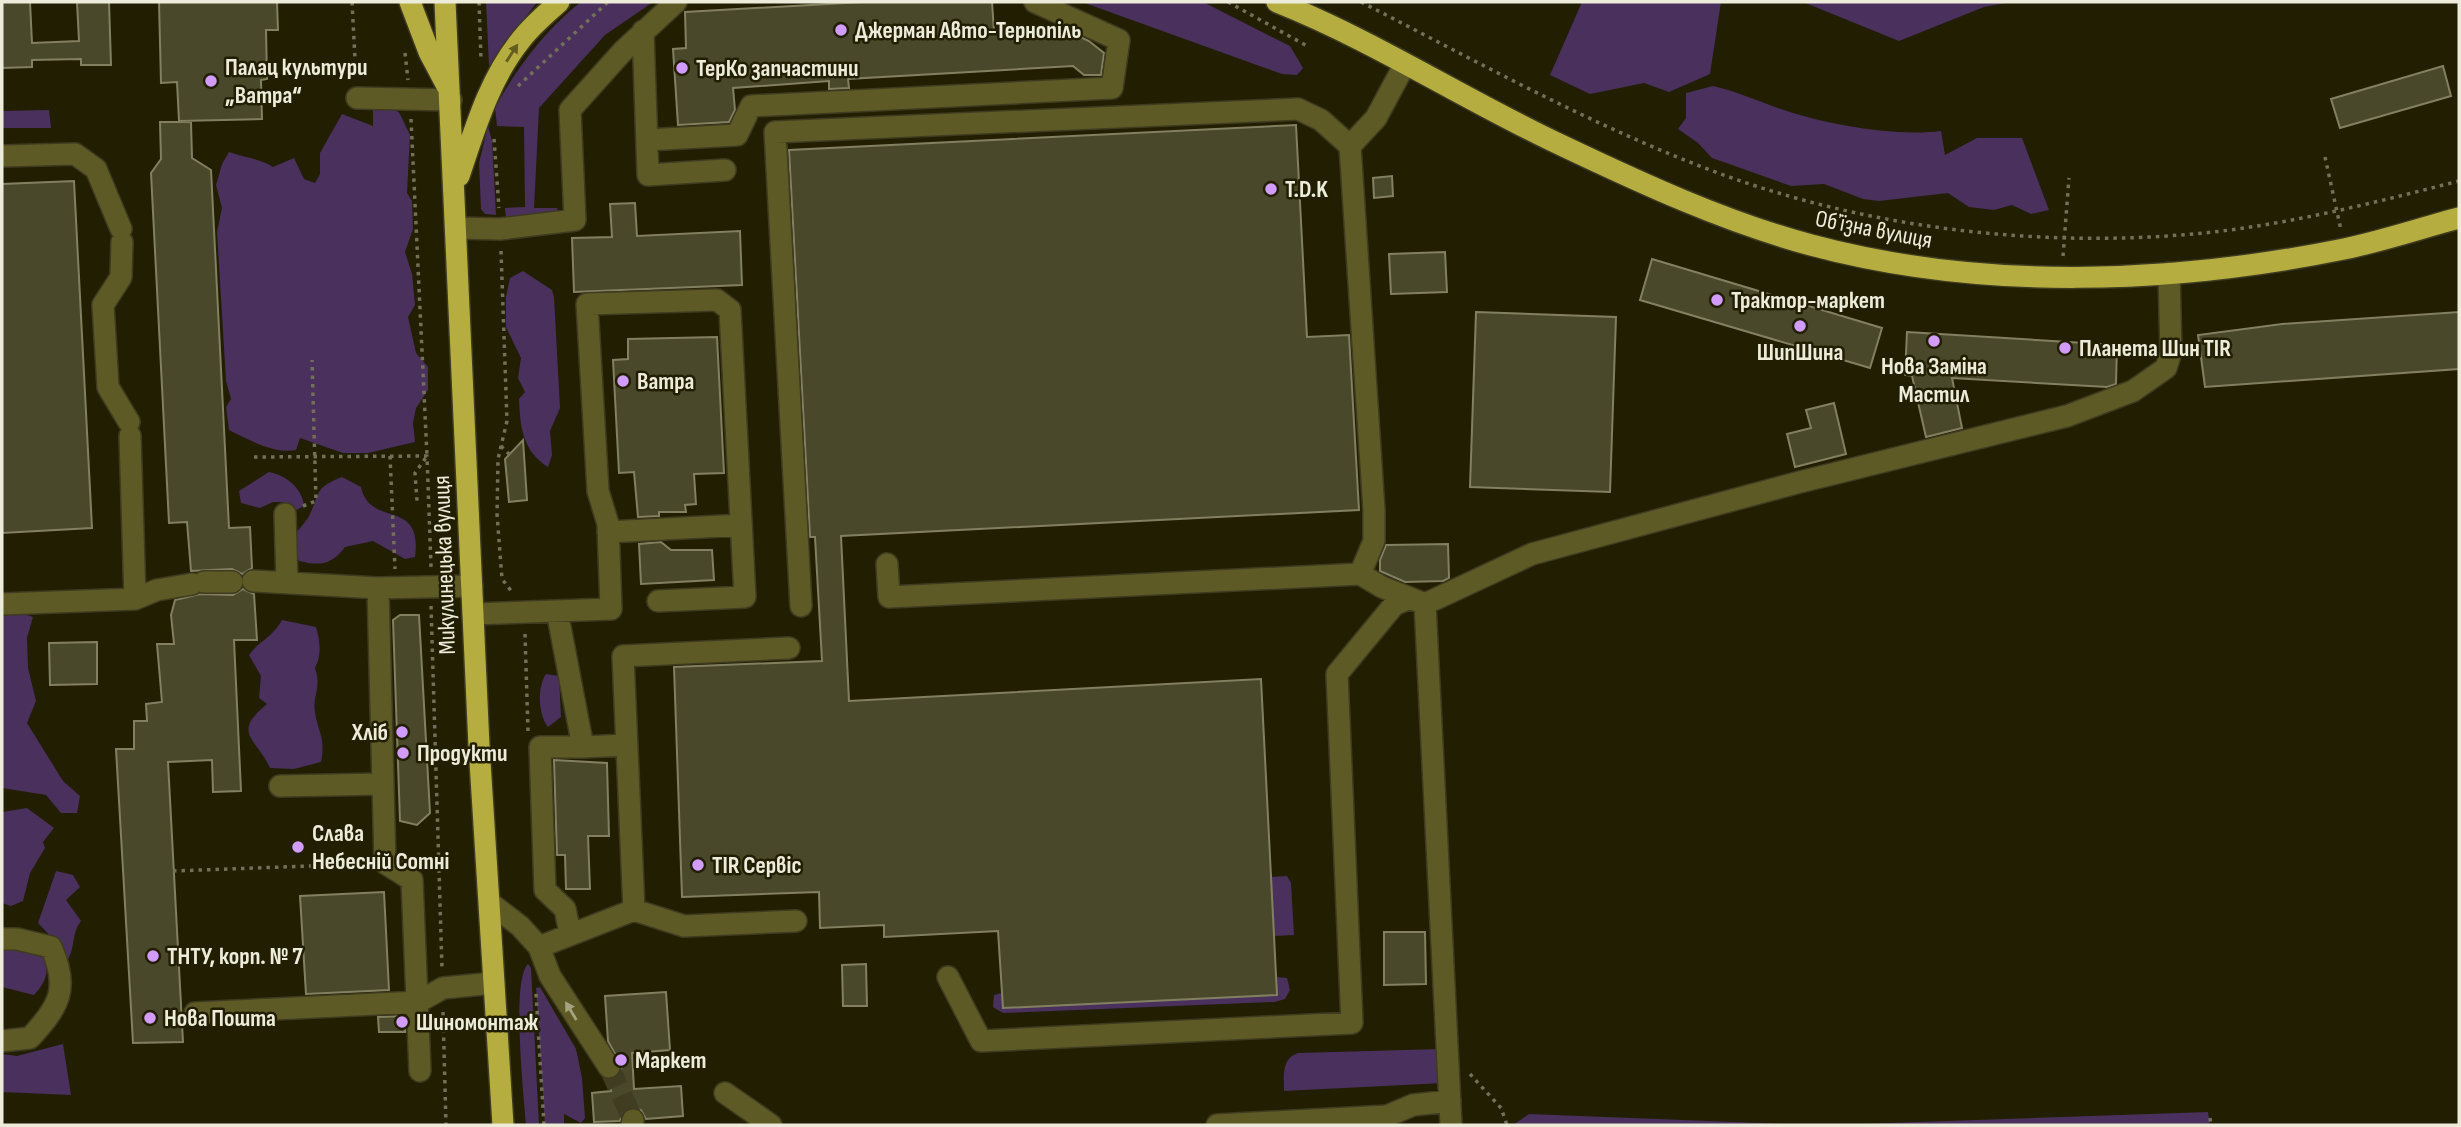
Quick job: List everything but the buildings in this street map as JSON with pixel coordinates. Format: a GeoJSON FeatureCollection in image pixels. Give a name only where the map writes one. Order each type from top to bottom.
{"type":"FeatureCollection","features":[{"type":"Feature","properties":{"kind":"highway"},"geometry":{"type":"LineString","coordinates":[[410,2],[429,52],[451,97]]}},
{"type":"Feature","properties":{"kind":"highway","name":"Микулинецька вулиця"},"geometry":{"type":"LineString","coordinates":[[445,2],[473,614],[503,1125]]}},
{"type":"Feature","properties":{"kind":"highway"},"geometry":{"type":"LineString","coordinates":[[455,187],[480,113],[494,84],[521,40],[559,2]]}},
{"type":"Feature","properties":{"kind":"highway"},"geometry":{"type":"LineString","coordinates":[[1277,2],[1323,20]]}},
{"type":"Feature","properties":{"kind":"highway"},"geometry":{"type":"LineString","coordinates":[[1299,2],[1323,20]]}},
{"type":"Feature","properties":{"kind":"highway","name":"Обʼїзна вулиця"},"geometry":{"type":"LineString","coordinates":[[1323,20],[1560,145],[1762,230],[1810,245],[1901,263],[2002,275],[2062,277],[2169,273],[2345,249],[2459,218]]}},
{"type":"Feature","properties":{"kind":"lane"},"geometry":{"type":"LineString","coordinates":[[456,228],[500,229],[575,220],[570,110],[643,31],[676,2]]}},
{"type":"Feature","properties":{"kind":"lane"},"geometry":{"type":"LineString","coordinates":[[647,140],[737,135],[751,106],[1112,88],[1119,40],[1035,2]]}},
{"type":"Feature","properties":{"kind":"lane"},"geometry":{"type":"LineString","coordinates":[[643,31],[648,175],[726,170]]}},
{"type":"Feature","properties":{"kind":"lane"},"geometry":{"type":"LineString","coordinates":[[1350,146],[1376,118],[1405,64]]}},
{"type":"Feature","properties":{"kind":"lane"},"geometry":{"type":"LineString","coordinates":[[357,97],[451,97]]}},
{"type":"Feature","properties":{"kind":"lane"},"geometry":{"type":"LineString","coordinates":[[801,606],[775,132],[1298,109],[1321,120],[1350,146],[1374,510],[1374,541],[1360,574]]}},
{"type":"Feature","properties":{"kind":"lane"},"geometry":{"type":"LineString","coordinates":[[2,156],[75,154],[96,169],[122,236],[121,277],[103,305],[108,387],[130,429],[135,599]]}},
{"type":"Feature","properties":{"kind":"lane"},"geometry":{"type":"LineString","coordinates":[[948,977],[981,1041],[1352,1023],[1336,674],[1394,606],[1418,601],[1532,554],[1800,482],[2067,416],[2133,391],[2166,368],[2171,352],[2169,273]]}},
{"type":"Feature","properties":{"kind":"lane"},"geometry":{"type":"LineString","coordinates":[[473,614],[611,609],[608,532],[598,491],[587,304],[717,300],[730,310],[744,597],[658,601]]}},
{"type":"Feature","properties":{"kind":"lane"},"geometry":{"type":"LineString","coordinates":[[285,514],[287,582]]}},
{"type":"Feature","properties":{"kind":"lane"},"geometry":{"type":"LineString","coordinates":[[608,532],[741,525]]}},
{"type":"Feature","properties":{"kind":"lane"},"geometry":{"type":"LineString","coordinates":[[887,564],[889,597],[1360,574],[1382,587],[1418,601]]}},
{"type":"Feature","properties":{"kind":"lane"},"geometry":{"type":"LineString","coordinates":[[253,581],[387,588],[472,586]]}},
{"type":"Feature","properties":{"kind":"lane"},"geometry":{"type":"LineString","coordinates":[[2,604],[135,599],[157,590],[198,583],[232,582]]}},
{"type":"Feature","properties":{"kind":"lane"},"geometry":{"type":"LineString","coordinates":[[387,588],[382,785],[385,863],[412,880],[420,1071]]}},
{"type":"Feature","properties":{"kind":"lane"},"geometry":{"type":"LineString","coordinates":[[1418,601],[1451,1125]]}},
{"type":"Feature","properties":{"kind":"lane"},"geometry":{"type":"LineString","coordinates":[[557,611],[583,747]]}},
{"type":"Feature","properties":{"kind":"lane"},"geometry":{"type":"LineString","coordinates":[[634,910],[623,656],[789,648]]}},
{"type":"Feature","properties":{"kind":"lane"},"geometry":{"type":"LineString","coordinates":[[570,933],[565,909],[545,890],[540,747],[627,745]]}},
{"type":"Feature","properties":{"kind":"lane"},"geometry":{"type":"LineString","coordinates":[[280,786],[382,785]]}},
{"type":"Feature","properties":{"kind":"lane"},"geometry":{"type":"LineString","coordinates":[[490,903],[520,926],[538,947],[550,976],[610,1067]]}},
{"type":"Feature","properties":{"kind":"lane"},"geometry":{"type":"LineString","coordinates":[[538,947],[634,910],[684,926],[796,921]]}},
{"type":"Feature","properties":{"kind":"lane"},"geometry":{"type":"LineString","coordinates":[[2,939],[17,939],[51,947],[62,970],[62,984],[54,1011],[30,1038],[2,1041]]}},
{"type":"Feature","properties":{"kind":"lane"},"geometry":{"type":"LineString","coordinates":[[195,1013],[418,1002],[443,988],[494,983]]}},
{"type":"Feature","properties":{"kind":"lane"},"geometry":{"type":"LineString","coordinates":[[725,1093],[771,1125]]}},
{"type":"Feature","properties":{"kind":"lane"},"geometry":{"type":"LineString","coordinates":[[1217,1125],[1305,1123],[1387,1116],[1413,1105],[1450,1101]]}},
{"type":"Feature","properties":{"kind":"path"},"geometry":{"type":"LineString","coordinates":[[352,2],[357,97]]}},
{"type":"Feature","properties":{"kind":"path"},"geometry":{"type":"LineString","coordinates":[[516,88],[608,2]]}},
{"type":"Feature","properties":{"kind":"path"},"geometry":{"type":"LineString","coordinates":[[1228,2],[1309,47]]}},
{"type":"Feature","properties":{"kind":"path"},"geometry":{"type":"LineString","coordinates":[[1361,2],[1597,121],[1732,178],[1802,200],[1929,225],[2064,238],[2222,231],[2337,211],[2459,181]]}},
{"type":"Feature","properties":{"kind":"path"},"geometry":{"type":"LineString","coordinates":[[405,51],[410,99],[427,456],[415,473],[417,501]]}},
{"type":"Feature","properties":{"kind":"path"},"geometry":{"type":"LineString","coordinates":[[2325,157],[2345,249]]}},
{"type":"Feature","properties":{"kind":"path"},"geometry":{"type":"LineString","coordinates":[[2062,277],[2068,178]]}},
{"type":"Feature","properties":{"kind":"path"},"geometry":{"type":"LineString","coordinates":[[500,229],[503,380],[507,421],[498,459],[497,514],[502,579],[512,592],[523,596],[528,732]]}},
{"type":"Feature","properties":{"kind":"path"},"geometry":{"type":"LineString","coordinates":[[285,514],[316,501],[312,360]]}},
{"type":"Feature","properties":{"kind":"path"},"geometry":{"type":"LineString","coordinates":[[501,446],[510,455]]}},
{"type":"Feature","properties":{"kind":"path"},"geometry":{"type":"LineString","coordinates":[[387,588],[390,456]]}},
{"type":"Feature","properties":{"kind":"path"},"geometry":{"type":"LineString","coordinates":[[173,871],[385,863]]}},
{"type":"Feature","properties":{"kind":"path"},"geometry":{"type":"LineString","coordinates":[[536,985],[544,1125]]}},
{"type":"Feature","properties":{"kind":"path"},"geometry":{"type":"LineString","coordinates":[[1447,1052],[1501,1108],[1507,1125]]}},
{"type":"Feature","properties":{"kind":"path"},"geometry":{"type":"LineString","coordinates":[[2210,1118],[2211,1125]]}},
{"type":"Feature","properties":{"kind":"shaded area"},"geometry":{"type":"Polygon","coordinates":[[[486,2],[537,2],[489,66],[486,2]]]}},
{"type":"Feature","properties":{"kind":"shaded area"},"geometry":{"type":"Polygon","coordinates":[[[581,2],[653,2],[605,35],[539,108],[534,208],[558,208],[552,216],[506,219],[505,208],[525,207],[524,127],[497,126],[495,108],[533,50],[568,12],[581,2]]]}},
{"type":"Feature","properties":{"kind":"shaded area"},"geometry":{"type":"Polygon","coordinates":[[[1082,2],[1203,2],[1290,46],[1303,68],[1297,75],[1282,74],[1082,2]]]}},
{"type":"Feature","properties":{"kind":"shaded area"},"geometry":{"type":"Polygon","coordinates":[[[1582,2],[1721,2],[1710,74],[1669,92],[1644,83],[1590,94],[1550,75],[1582,2]]]}},
{"type":"Feature","properties":{"kind":"shaded area"},"geometry":{"type":"Polygon","coordinates":[[[1803,2],[2011,2],[1984,7],[1899,41],[1803,2]]]}},
{"type":"Feature","properties":{"kind":"shaded area"},"geometry":{"type":"Polygon","coordinates":[[[1713,86],[1835,124],[1880,131],[1941,131],[1945,155],[1977,138],[2022,138],[2049,210],[2031,214],[2012,205],[1994,210],[1969,207],[1948,193],[1879,201],[1863,199],[1824,184],[1791,186],[1712,158],[1698,143],[1678,129],[1686,118],[1686,93],[1713,86]]]}},
{"type":"Feature","properties":{"kind":"shaded area"},"geometry":{"type":"Polygon","coordinates":[[[390,104],[400,114],[410,135],[407,193],[412,201],[413,229],[405,252],[412,274],[415,305],[408,317],[416,353],[428,367],[428,390],[416,408],[413,423],[415,442],[368,453],[343,453],[300,438],[296,450],[279,450],[262,445],[229,430],[226,407],[231,399],[226,381],[217,232],[222,208],[216,185],[222,164],[229,152],[273,167],[294,158],[304,179],[315,183],[320,174],[320,153],[342,114],[373,126],[373,110],[390,104]]]}},
{"type":"Feature","properties":{"kind":"shaded area"},"geometry":{"type":"Polygon","coordinates":[[[49,110],[51,128],[2,128],[2,111],[49,110]]]}},
{"type":"Feature","properties":{"kind":"shaded area"},"geometry":{"type":"Polygon","coordinates":[[[488,126],[492,141],[496,215],[485,214],[481,209],[479,163],[488,126]]]}},
{"type":"Feature","properties":{"kind":"shaded area"},"geometry":{"type":"Polygon","coordinates":[[[523,271],[552,290],[554,297],[560,408],[550,431],[552,455],[548,467],[533,454],[524,438],[519,399],[525,392],[518,378],[521,358],[506,327],[506,297],[510,278],[523,271]]]}},
{"type":"Feature","properties":{"kind":"shaded area"},"geometry":{"type":"Polygon","coordinates":[[[269,472],[282,476],[293,484],[304,506],[292,512],[283,502],[273,502],[260,508],[241,503],[239,491],[269,472]]]}},
{"type":"Feature","properties":{"kind":"shaded area"},"geometry":{"type":"Polygon","coordinates":[[[342,477],[361,487],[366,500],[374,507],[404,520],[411,527],[415,538],[415,557],[405,559],[373,541],[345,547],[325,563],[299,561],[290,542],[308,517],[323,487],[342,477]]]}},
{"type":"Feature","properties":{"kind":"shaded area"},"geometry":{"type":"Polygon","coordinates":[[[2,607],[33,617],[27,638],[28,668],[36,701],[27,723],[63,781],[80,796],[77,813],[61,813],[46,795],[2,788],[2,607]]]}},
{"type":"Feature","properties":{"kind":"shaded area"},"geometry":{"type":"Polygon","coordinates":[[[282,620],[316,627],[319,642],[314,706],[322,741],[321,762],[294,769],[270,768],[248,729],[256,714],[267,704],[259,698],[261,676],[249,655],[282,620]]]}},
{"type":"Feature","properties":{"kind":"shaded area"},"geometry":{"type":"Polygon","coordinates":[[[546,674],[559,676],[561,717],[548,727],[542,715],[540,701],[541,686],[546,674]]]}},
{"type":"Feature","properties":{"kind":"shaded area"},"geometry":{"type":"Polygon","coordinates":[[[27,808],[54,828],[43,842],[45,848],[30,873],[23,901],[11,906],[2,903],[2,812],[27,808]]]}},
{"type":"Feature","properties":{"kind":"shaded area"},"geometry":{"type":"Polygon","coordinates":[[[56,871],[73,875],[80,887],[66,900],[81,921],[67,961],[55,941],[38,923],[56,871]]]}},
{"type":"Feature","properties":{"kind":"shaded area"},"geometry":{"type":"Polygon","coordinates":[[[1287,876],[1291,883],[1294,935],[1274,936],[1271,877],[1287,876]]]}},
{"type":"Feature","properties":{"kind":"shaded area"},"geometry":{"type":"Polygon","coordinates":[[[2,948],[43,955],[46,976],[34,995],[2,987],[2,948]]]}},
{"type":"Feature","properties":{"kind":"shaded area"},"geometry":{"type":"Polygon","coordinates":[[[528,964],[531,968],[539,1125],[526,1125],[521,1066],[520,992],[528,964]]]}},
{"type":"Feature","properties":{"kind":"shaded area"},"geometry":{"type":"Polygon","coordinates":[[[1276,977],[1287,978],[1290,990],[1285,999],[1275,1002],[1003,1013],[993,1007],[994,995],[1002,993],[1004,1008],[1277,995],[1276,977]]]}},
{"type":"Feature","properties":{"kind":"shaded area"},"geometry":{"type":"Polygon","coordinates":[[[540,987],[576,1049],[582,1078],[585,1118],[581,1123],[564,1114],[564,1125],[545,1125],[536,988],[540,987]]]}},
{"type":"Feature","properties":{"kind":"shaded area"},"geometry":{"type":"Polygon","coordinates":[[[63,1044],[71,1095],[2,1092],[2,1054],[17,1056],[63,1044]]]}},
{"type":"Feature","properties":{"kind":"shaded area"},"geometry":{"type":"Polygon","coordinates":[[[1441,1049],[1443,1083],[1284,1091],[1286,1064],[1298,1053],[1441,1049]]]}},
{"type":"Feature","properties":{"kind":"shaded area"},"geometry":{"type":"Polygon","coordinates":[[[2208,1112],[2210,1125],[1832,1125],[2208,1112]]]}},
{"type":"Feature","properties":{"kind":"shaded area"},"geometry":{"type":"Polygon","coordinates":[[[1529,1114],[1813,1125],[1513,1125],[1529,1114]]]}},
{"type":"Feature","properties":{"kind":"tunnel"},"geometry":{"type":"LineString","coordinates":[[609,1067],[633,1120]]}},
{"type":"Feature","properties":{"kind":"place","name":"Джерман Авто-Тернопіль"},"geometry":{"type":"Point","coordinates":[841,30]}},
{"type":"Feature","properties":{"kind":"place","name":"ТерКо запчастини"},"geometry":{"type":"Point","coordinates":[682,68]}},
{"type":"Feature","properties":{"kind":"place","name":"Палац культури „Ватра“"},"geometry":{"type":"Point","coordinates":[211,81]}},
{"type":"Feature","properties":{"kind":"place","name":"T.D.K"},"geometry":{"type":"Point","coordinates":[1271,189]}},
{"type":"Feature","properties":{"kind":"place","name":"Трактор-маркет"},"geometry":{"type":"Point","coordinates":[1717,300]}},
{"type":"Feature","properties":{"kind":"place","name":"ШипШина"},"geometry":{"type":"Point","coordinates":[1800,326]}},
{"type":"Feature","properties":{"kind":"place","name":"Нова Заміна Мастил"},"geometry":{"type":"Point","coordinates":[1934,341]}},
{"type":"Feature","properties":{"kind":"place","name":"Планета Шин TIR"},"geometry":{"type":"Point","coordinates":[2065,348]}},
{"type":"Feature","properties":{"kind":"place","name":"Ватра"},"geometry":{"type":"Point","coordinates":[623,381]}},
{"type":"Feature","properties":{"kind":"place","name":"Хліб"},"geometry":{"type":"Point","coordinates":[402,732]}},
{"type":"Feature","properties":{"kind":"place","name":"Продукти"},"geometry":{"type":"Point","coordinates":[403,753]}},
{"type":"Feature","properties":{"kind":"place","name":"Слава Небесній Сотні"},"geometry":{"type":"Point","coordinates":[298,847]}},
{"type":"Feature","properties":{"kind":"place","name":"TIR Сервіс"},"geometry":{"type":"Point","coordinates":[698,865]}},
{"type":"Feature","properties":{"kind":"place","name":"ТНТУ, корп. № 7"},"geometry":{"type":"Point","coordinates":[153,956]}},
{"type":"Feature","properties":{"kind":"place","name":"Нова Пошта"},"geometry":{"type":"Point","coordinates":[150,1018]}},
{"type":"Feature","properties":{"kind":"place","name":"Шиномонтаж"},"geometry":{"type":"Point","coordinates":[402,1022]}},
{"type":"Feature","properties":{"kind":"place","name":"Маркет"},"geometry":{"type":"Point","coordinates":[621,1060]}}]}
